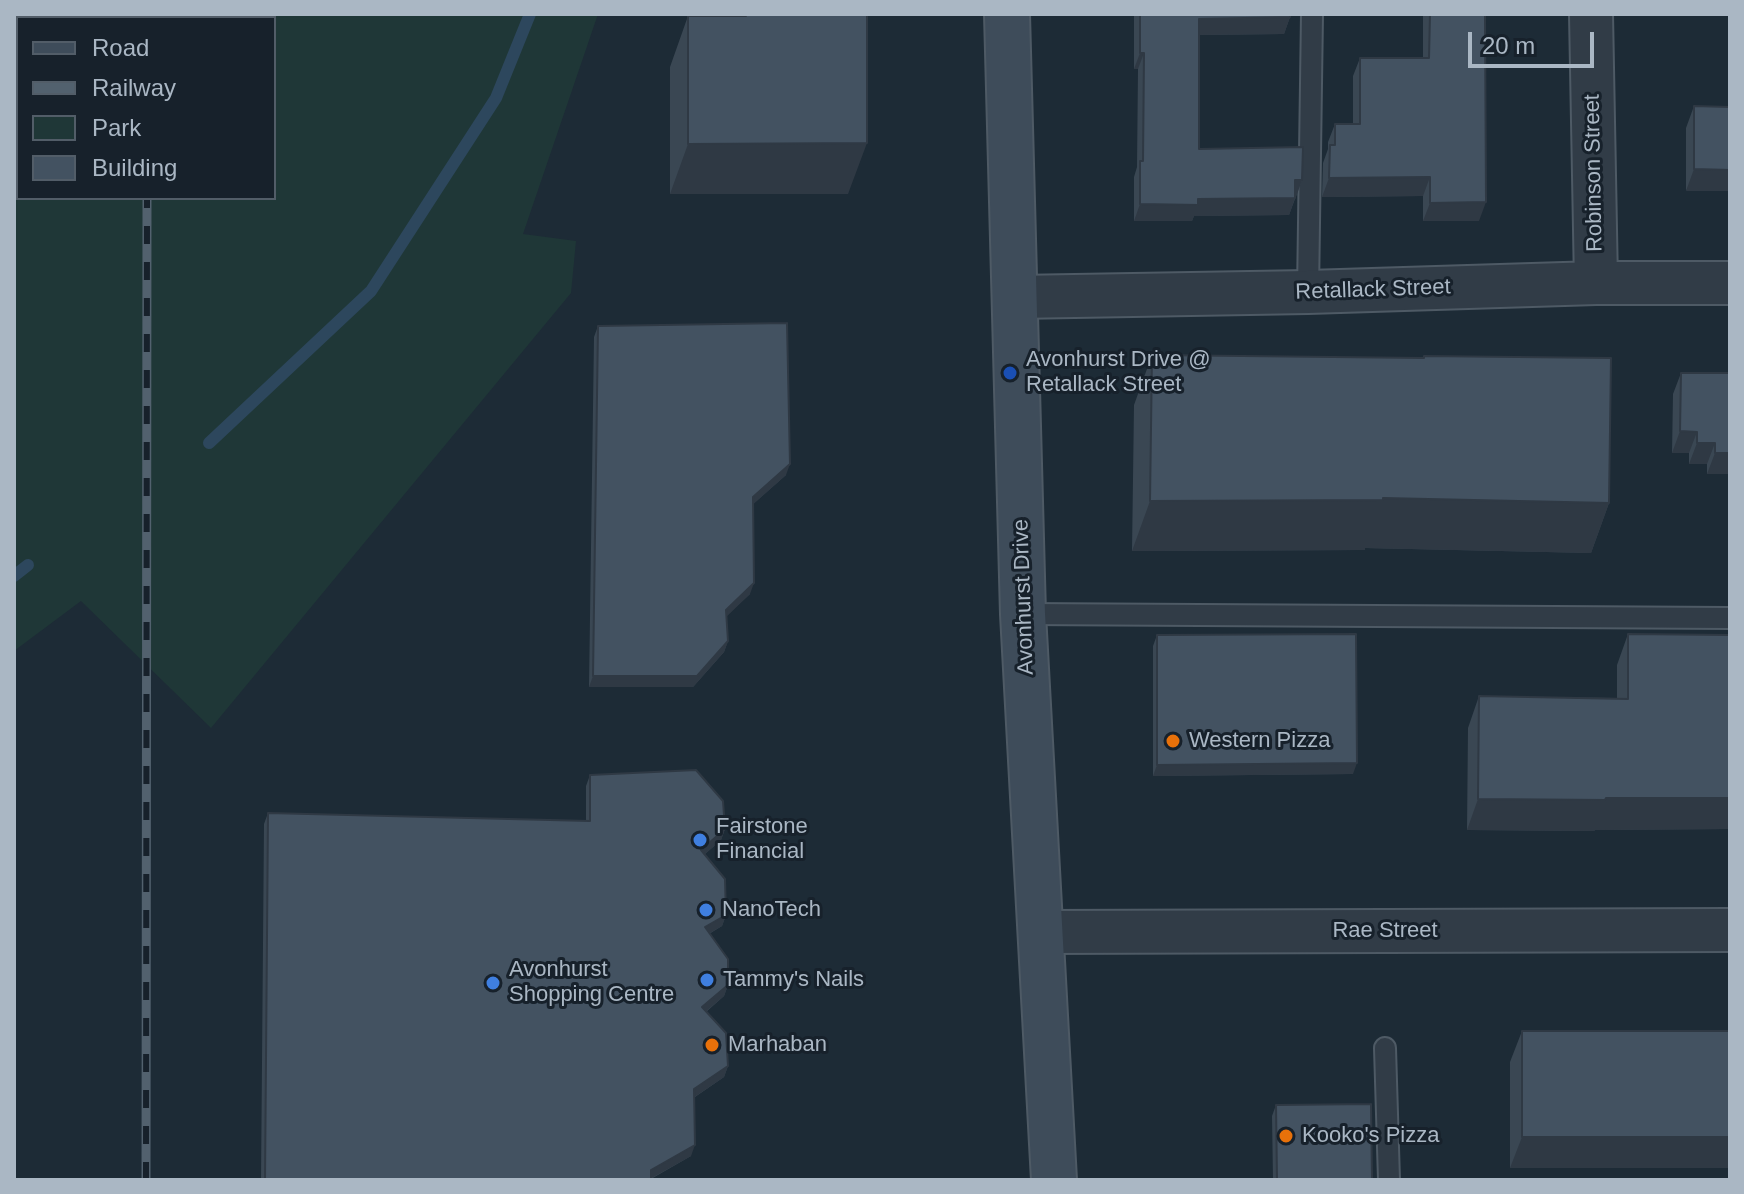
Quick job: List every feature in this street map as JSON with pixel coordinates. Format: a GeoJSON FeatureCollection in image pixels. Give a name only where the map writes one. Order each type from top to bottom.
{"type":"FeatureCollection","features":[{"type":"Feature","properties":{"kind":"street","name":"Avonhurst Drive"},"geometry":{"type":"LineString","coordinates":[[1007,14],[1023,614],[1054,1180]]}},
{"type":"Feature","properties":{"kind":"street","name":"Robinson Street"},"geometry":{"type":"LineString","coordinates":[[1591,14],[1596,283]]}},
{"type":"Feature","properties":{"kind":"street","name":"Retallack Street"},"geometry":{"type":"LineString","coordinates":[[1016,297],[1596,283],[1730,283]]}},
{"type":"Feature","properties":{"kind":"street","name":"Rae Street"},"geometry":{"type":"LineString","coordinates":[[1041,932],[1730,930]]}},
{"type":"Feature","properties":{"kind":"lane"},"geometry":{"type":"LineString","coordinates":[[1308,292],[1312,14]]}},
{"type":"Feature","properties":{"kind":"lane"},"geometry":{"type":"LineString","coordinates":[[1023,614],[1730,618]]}},
{"type":"Feature","properties":{"kind":"lane"},"geometry":{"type":"LineString","coordinates":[[1385,1048],[1389,1180]]}},
{"type":"Feature","properties":{"kind":"green space"},"geometry":{"type":"Polygon","coordinates":[[[598,14],[523,234],[576,241],[571,293],[211,728],[81,601],[14,651],[14,38],[16,200],[276,200],[276,16],[215,16],[598,14]]]}},
{"type":"Feature","properties":{"kind":"building"},"geometry":{"type":"Polygon","coordinates":[[[867,14],[867,143],[688,144],[688,16],[867,14]]]}},
{"type":"Feature","properties":{"kind":"building"},"geometry":{"type":"Polygon","coordinates":[[[1140,14],[1290,14],[1290,17],[1199,19],[1199,149],[1303,147],[1302,180],[1295,180],[1295,198],[1198,199],[1198,205],[1140,204],[1144,53],[1140,53],[1140,14]]]}},
{"type":"Feature","properties":{"kind":"building"},"geometry":{"type":"Polygon","coordinates":[[[1430,14],[1485,14],[1486,202],[1430,203],[1430,177],[1329,178],[1330,145],[1335,145],[1335,124],[1360,124],[1360,58],[1429,58],[1430,14]]]}},
{"type":"Feature","properties":{"kind":"building"},"geometry":{"type":"Polygon","coordinates":[[[1694,106],[1730,107],[1730,170],[1694,169],[1694,106]]]}},
{"type":"Feature","properties":{"kind":"building"},"geometry":{"type":"Polygon","coordinates":[[[787,323],[790,464],[753,497],[754,583],[726,610],[728,641],[697,676],[593,676],[598,326],[787,323]]]}},
{"type":"Feature","properties":{"kind":"building"},"geometry":{"type":"Polygon","coordinates":[[[1152,355],[1611,358],[1609,503],[1383,498],[1150,501],[1152,355]]]}},
{"type":"Feature","properties":{"kind":"building"},"geometry":{"type":"Polygon","coordinates":[[[1681,373],[1730,373],[1730,453],[1715,453],[1715,443],[1697,443],[1697,432],[1680,431],[1681,373]]]}},
{"type":"Feature","properties":{"kind":"building"},"geometry":{"type":"Polygon","coordinates":[[[1356,634],[1357,763],[1157,765],[1157,635],[1356,634]]]}},
{"type":"Feature","properties":{"kind":"building"},"geometry":{"type":"Polygon","coordinates":[[[1628,634],[1730,635],[1730,798],[1478,799],[1479,696],[1628,699],[1628,634]]]}},
{"type":"Feature","properties":{"kind":"building","name":"Avonhurst Shopping Centre"},"geometry":{"type":"Polygon","coordinates":[[[696,770],[723,801],[725,829],[701,850],[725,879],[726,915],[705,927],[728,959],[728,985],[702,1007],[726,1033],[728,1066],[694,1089],[695,1145],[651,1170],[651,1180],[265,1180],[268,813],[590,821],[590,775],[696,770]]]}},
{"type":"Feature","properties":{"kind":"building"},"geometry":{"type":"Polygon","coordinates":[[[1522,1031],[1730,1031],[1730,1137],[1522,1137],[1522,1031]]]}},
{"type":"Feature","properties":{"kind":"building"},"geometry":{"type":"Polygon","coordinates":[[[1371,1104],[1372,1180],[1277,1180],[1276,1105],[1371,1104]]]}},
{"type":"Feature","properties":{"kind":"waterway"},"geometry":{"type":"LineString","coordinates":[[209,443],[371,291],[496,98],[530,14]]}},
{"type":"Feature","properties":{"kind":"waterway"},"geometry":{"type":"LineString","coordinates":[[14,576],[28,565]]}},
{"type":"Feature","properties":{"kind":"railway"},"geometry":{"type":"LineString","coordinates":[[14,53],[16,48]]}},
{"type":"Feature","properties":{"kind":"railway"},"geometry":{"type":"LineString","coordinates":[[146,1180],[147,200]]}},
{"type":"Feature","properties":{"kind":"place","name":"Avonhurst Drive @ Retallack Street"},"geometry":{"type":"Point","coordinates":[1010,373]}},
{"type":"Feature","properties":{"kind":"place","name":"Western Pizza"},"geometry":{"type":"Point","coordinates":[1173,741]}},
{"type":"Feature","properties":{"kind":"place","name":"Fairstone Financial"},"geometry":{"type":"Point","coordinates":[700,840]}},
{"type":"Feature","properties":{"kind":"place","name":"NanoTech"},"geometry":{"type":"Point","coordinates":[706,910]}},
{"type":"Feature","properties":{"kind":"place","name":"Tammy's Nails"},"geometry":{"type":"Point","coordinates":[707,980]}},
{"type":"Feature","properties":{"kind":"place","name":"Avonhurst Shopping Centre"},"geometry":{"type":"Point","coordinates":[493,983]}},
{"type":"Feature","properties":{"kind":"place","name":"Marhaban"},"geometry":{"type":"Point","coordinates":[712,1045]}},
{"type":"Feature","properties":{"kind":"place","name":"Kooko's Pizza"},"geometry":{"type":"Point","coordinates":[1286,1136]}}]}
